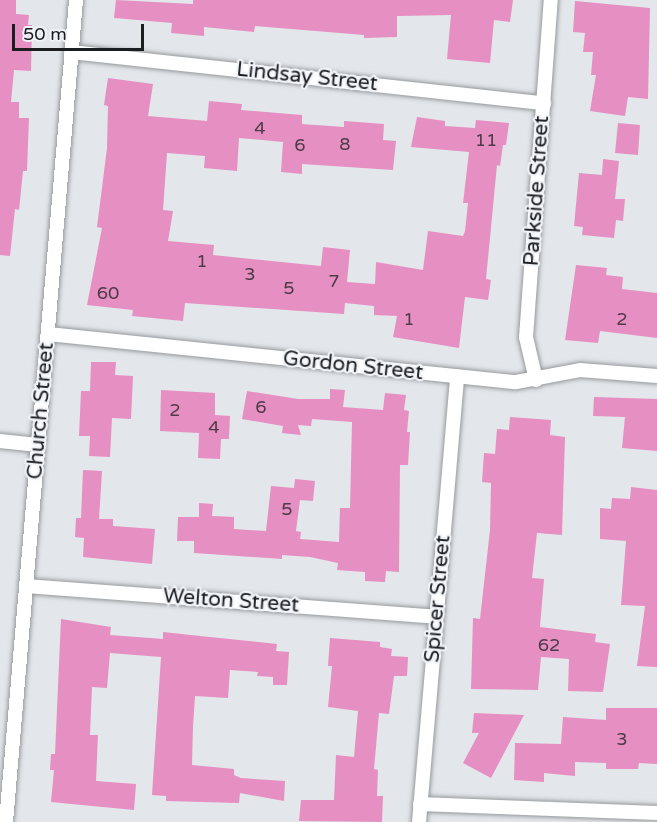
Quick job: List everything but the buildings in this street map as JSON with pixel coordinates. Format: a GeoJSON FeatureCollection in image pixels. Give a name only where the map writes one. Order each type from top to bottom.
{"type":"FeatureCollection","features":[{"type":"Feature","properties":{"kind":"street","name":"Church Street"},"geometry":{"type":"LineString","coordinates":[[6,822],[6,738],[26,586],[76,0]]}},
{"type":"Feature","properties":{"kind":"street","name":"Parkside Street"},"geometry":{"type":"LineString","coordinates":[[536,380],[526,337],[550,0]]}},
{"type":"Feature","properties":{"kind":"street","name":"Lindsay Street"},"geometry":{"type":"LineString","coordinates":[[72,52],[543,103]]}},
{"type":"Feature","properties":{"kind":"street","name":"Gordon Street"},"geometry":{"type":"LineString","coordinates":[[48,334],[457,377],[536,380],[580,370],[657,376]]}},
{"type":"Feature","properties":{"kind":"street","name":"Spicer Street"},"geometry":{"type":"LineString","coordinates":[[419,822],[457,377]]}},
{"type":"Feature","properties":{"kind":"street"},"geometry":{"type":"LineString","coordinates":[[0,441],[38,445]]}},
{"type":"Feature","properties":{"kind":"street","name":"Welton Street"},"geometry":{"type":"LineString","coordinates":[[26,586],[436,617]]}},
{"type":"Feature","properties":{"kind":"street"},"geometry":{"type":"LineString","coordinates":[[420,804],[657,813]]}}]}
